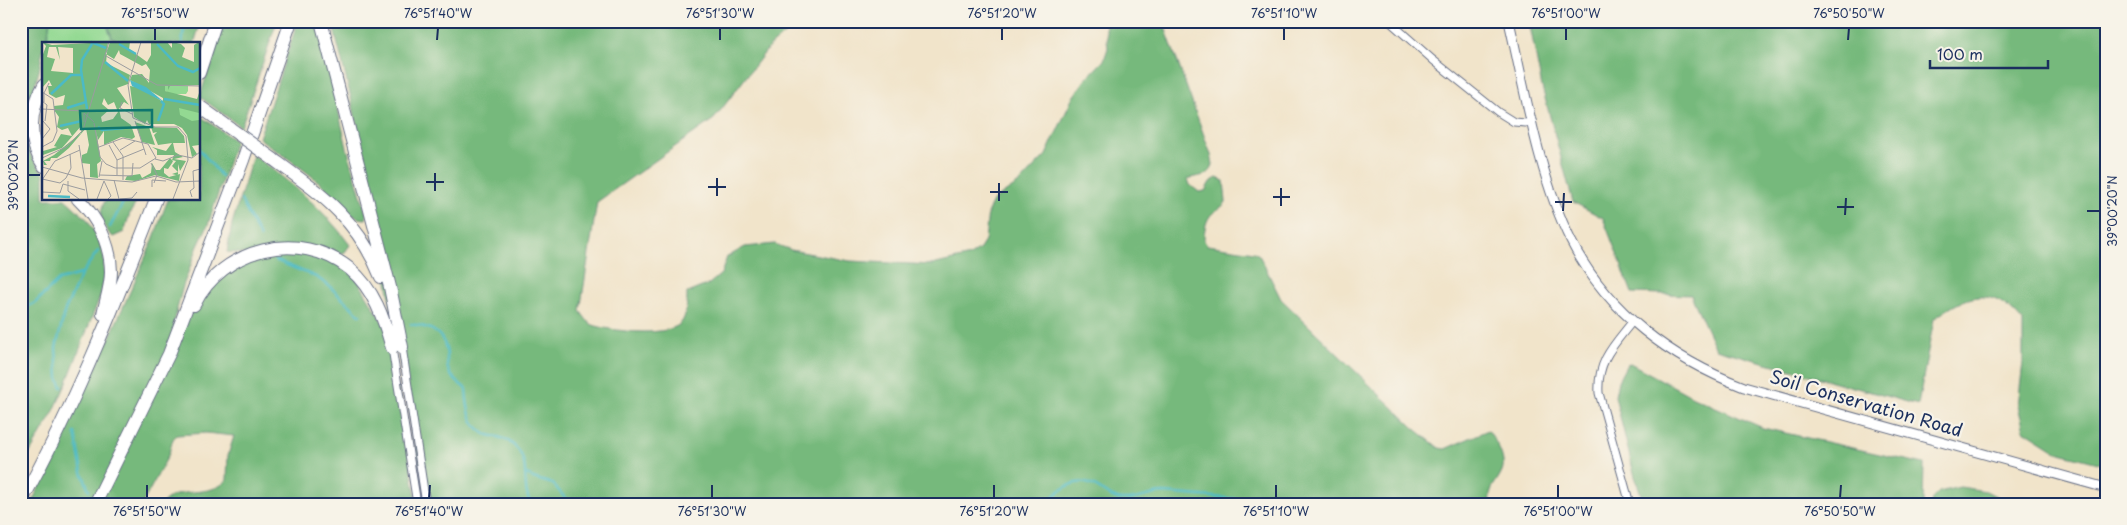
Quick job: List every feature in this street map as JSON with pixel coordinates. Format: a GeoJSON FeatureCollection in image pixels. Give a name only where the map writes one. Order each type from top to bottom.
{"type":"FeatureCollection","features":[{"type":"Feature","properties":{"kind":"highway"},"geometry":{"type":"LineString","coordinates":[[200,70],[216,21]]}},
{"type":"Feature","properties":{"kind":"highway"},"geometry":{"type":"LineString","coordinates":[[169,354],[243,160],[291,21]]}},
{"type":"Feature","properties":{"kind":"highway"},"geometry":{"type":"LineString","coordinates":[[321,21],[392,295],[397,348]]}},
{"type":"Feature","properties":{"kind":"highway"},"geometry":{"type":"LineString","coordinates":[[42,89],[35,102],[32,126],[36,149],[42,162]]}},
{"type":"Feature","properties":{"kind":"highway"},"geometry":{"type":"LineString","coordinates":[[200,107],[273,159],[319,195],[354,242],[373,275],[388,314],[397,348]]}},
{"type":"Feature","properties":{"kind":"highway"},"geometry":{"type":"LineString","coordinates":[[42,110],[39,125],[42,139]]}},
{"type":"Feature","properties":{"kind":"highway"},"geometry":{"type":"LineString","coordinates":[[79,200],[96,221],[110,259],[109,284],[101,334]]}},
{"type":"Feature","properties":{"kind":"highway"},"geometry":{"type":"LineString","coordinates":[[21,502],[64,421],[156,200]]}},
{"type":"Feature","properties":{"kind":"highway"},"geometry":{"type":"LineString","coordinates":[[95,504],[195,301],[212,278],[240,257],[258,251],[283,248],[302,249],[333,258],[350,270],[365,285],[376,303],[397,348]]}},
{"type":"Feature","properties":{"kind":"main road","name":"Soil Conservation Road"},"geometry":{"type":"LineString","coordinates":[[1509,21],[1551,193],[1571,241],[1591,274],[1632,322],[1690,363],[1715,376],[1744,386],[2106,488]]}},
{"type":"Feature","properties":{"kind":"street"},"geometry":{"type":"LineString","coordinates":[[1389,21],[1433,60],[1498,112],[1514,122],[1526,123],[1532,120]]}},
{"type":"Feature","properties":{"kind":"street"},"geometry":{"type":"LineString","coordinates":[[1630,504],[1599,393],[1599,382],[1600,368],[1606,356],[1632,322]]}},
{"type":"Feature","properties":{"kind":"street"},"geometry":{"type":"LineString","coordinates":[[397,348],[417,504]]}},
{"type":"Feature","properties":{"kind":"street"},"geometry":{"type":"LineString","coordinates":[[397,348],[426,504]]}},
{"type":"Feature","properties":{"kind":"green space"},"geometry":{"type":"Polygon","coordinates":[[[28,21],[50,21],[46,42],[42,42],[39,71],[26,114],[28,144],[31,156],[42,171],[42,200],[66,200],[87,219],[99,240],[104,257],[104,278],[101,294],[67,382],[53,413],[21,468],[21,39],[28,21]]]}},
{"type":"Feature","properties":{"kind":"green space"},"geometry":{"type":"Polygon","coordinates":[[[50,21],[105,21],[112,38],[91,42],[46,42],[50,21]]]}},
{"type":"Feature","properties":{"kind":"green space"},"geometry":{"type":"Polygon","coordinates":[[[107,21],[201,21],[195,42],[123,42],[112,38],[107,21]]]}},
{"type":"Feature","properties":{"kind":"green space"},"geometry":{"type":"Polygon","coordinates":[[[223,21],[277,21],[241,127],[200,97],[223,21]]]}},
{"type":"Feature","properties":{"kind":"green space"},"geometry":{"type":"Polygon","coordinates":[[[298,21],[318,21],[347,148],[367,216],[366,219],[353,215],[318,181],[259,138],[298,21]]]}},
{"type":"Feature","properties":{"kind":"green space"},"geometry":{"type":"Polygon","coordinates":[[[332,21],[800,21],[769,47],[714,119],[597,202],[580,311],[593,325],[627,331],[655,332],[677,326],[683,320],[685,314],[687,293],[709,284],[721,274],[727,257],[745,247],[775,244],[791,250],[850,261],[932,265],[970,256],[980,249],[985,241],[988,211],[994,200],[1019,183],[1046,155],[1073,97],[1085,80],[1104,60],[1108,48],[1105,21],[1161,21],[1165,27],[1213,164],[1210,172],[1207,174],[1188,179],[1190,185],[1199,192],[1205,191],[1210,182],[1217,178],[1224,181],[1226,202],[1208,219],[1204,241],[1207,245],[1254,252],[1259,255],[1281,299],[1414,428],[1439,448],[1445,449],[1488,430],[1500,450],[1503,461],[1500,476],[1491,490],[1490,504],[426,504],[370,185],[332,21]]]}},
{"type":"Feature","properties":{"kind":"green space"},"geometry":{"type":"Polygon","coordinates":[[[1529,21],[2106,21],[2106,465],[2060,453],[2024,430],[2018,406],[2023,362],[2023,322],[2001,302],[1990,298],[1980,297],[1958,303],[1934,319],[1918,405],[1716,349],[1691,295],[1632,293],[1603,218],[1573,202],[1542,87],[1529,21]]]}},
{"type":"Feature","properties":{"kind":"green space"},"geometry":{"type":"Polygon","coordinates":[[[200,116],[235,141],[208,225],[183,286],[169,352],[195,301],[247,254],[227,252],[232,224],[253,155],[305,196],[329,219],[350,245],[345,252],[333,258],[351,269],[388,331],[417,504],[162,504],[168,498],[176,495],[212,489],[220,486],[227,480],[228,455],[234,436],[206,433],[177,435],[173,439],[168,456],[142,504],[31,504],[104,350],[153,240],[168,200],[200,200],[200,116]]]}},
{"type":"Feature","properties":{"kind":"green space"},"geometry":{"type":"Polygon","coordinates":[[[134,200],[135,205],[130,213],[124,232],[113,237],[106,229],[102,220],[101,211],[105,201],[134,200]]]}},
{"type":"Feature","properties":{"kind":"green space"},"geometry":{"type":"Polygon","coordinates":[[[1630,363],[1693,397],[1763,428],[1924,464],[1923,504],[1644,504],[1633,470],[1615,396],[1618,381],[1627,364],[1630,363]]]}},
{"type":"Feature","properties":{"kind":"green space"},"geometry":{"type":"Polygon","coordinates":[[[1960,487],[1986,491],[2011,504],[1932,504],[1931,500],[1939,492],[1960,487]]]}},
{"type":"Feature","properties":{"kind":"waterway"},"geometry":{"type":"LineString","coordinates":[[182,42],[185,21]]}},
{"type":"Feature","properties":{"kind":"waterway"},"geometry":{"type":"LineString","coordinates":[[200,150],[222,177]]}},
{"type":"Feature","properties":{"kind":"waterway"},"geometry":{"type":"LineString","coordinates":[[110,227],[124,200]]}},
{"type":"Feature","properties":{"kind":"waterway"},"geometry":{"type":"LineString","coordinates":[[241,200],[260,237]]}},
{"type":"Feature","properties":{"kind":"waterway"},"geometry":{"type":"LineString","coordinates":[[62,387],[58,378],[56,348],[65,310],[82,273],[98,251]]}},
{"type":"Feature","properties":{"kind":"waterway"},"geometry":{"type":"LineString","coordinates":[[275,260],[316,277],[328,285],[360,315]]}},
{"type":"Feature","properties":{"kind":"waterway"},"geometry":{"type":"LineString","coordinates":[[21,310],[35,303],[59,280],[81,274]]}},
{"type":"Feature","properties":{"kind":"waterway"},"geometry":{"type":"LineString","coordinates":[[411,324],[433,330],[441,338],[447,351],[449,372],[466,389],[468,408],[475,425],[485,434],[507,441],[519,451],[524,464],[526,491],[531,504]]}},
{"type":"Feature","properties":{"kind":"waterway"},"geometry":{"type":"LineString","coordinates":[[75,433],[82,472],[89,490]]}},
{"type":"Feature","properties":{"kind":"waterway"},"geometry":{"type":"LineString","coordinates":[[527,474],[533,478],[553,484],[566,499],[575,500],[579,504]]}},
{"type":"Feature","properties":{"kind":"waterway"},"geometry":{"type":"LineString","coordinates":[[1044,504],[1069,485],[1083,482],[1122,500],[1164,493],[1238,499],[1251,504]]}}]}
